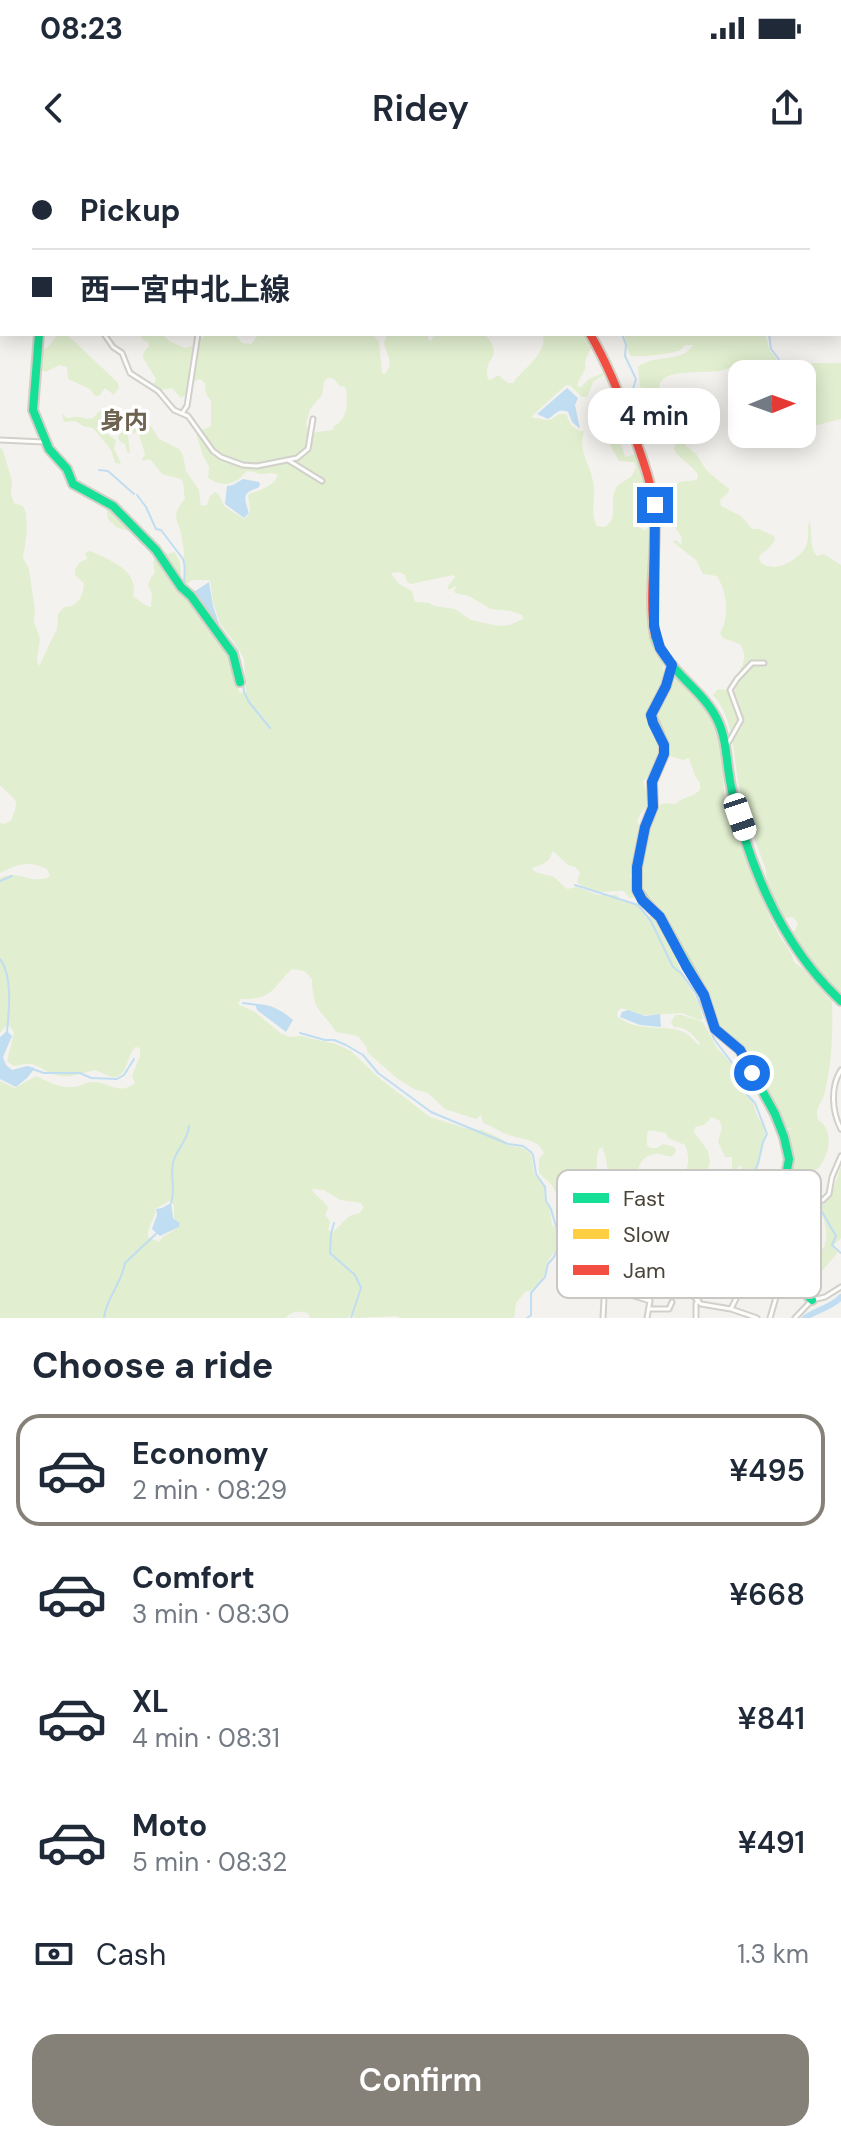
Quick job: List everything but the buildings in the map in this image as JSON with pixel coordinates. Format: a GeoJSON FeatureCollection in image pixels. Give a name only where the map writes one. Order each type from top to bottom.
{"type":"FeatureCollection","features":[{"type":"Feature","properties":{"kind":"street"},"geometry":{"type":"LineString","coordinates":[[39,336],[33,410],[49,449],[67,469],[73,484],[113,506],[156,550],[233,654],[240,682]]}},
{"type":"Feature","properties":{"kind":"street"},"geometry":{"type":"LineString","coordinates":[[105,336],[122,353],[130,373],[158,391],[174,410],[188,416],[213,451],[221,457],[252,466],[302,455],[308,449],[313,419]]}},
{"type":"Feature","properties":{"kind":"street"},"geometry":{"type":"LineString","coordinates":[[182,413],[187,406],[198,336]]}},
{"type":"Feature","properties":{"kind":"street"},"geometry":{"type":"LineString","coordinates":[[591,336],[613,374],[651,483],[656,518],[654,626],[660,648],[711,707],[721,729],[736,805],[777,919],[805,962],[841,1001]]}},
{"type":"Feature","properties":{"kind":"street"},"geometry":{"type":"LineString","coordinates":[[0,440],[45,441]]}},
{"type":"Feature","properties":{"kind":"street"},"geometry":{"type":"LineString","coordinates":[[288,460],[322,481]]}},
{"type":"Feature","properties":{"kind":"street"},"geometry":{"type":"LineString","coordinates":[[725,748],[741,720],[730,690],[752,663],[764,663]]}},
{"type":"Feature","properties":{"kind":"street"},"geometry":{"type":"LineString","coordinates":[[672,665],[666,686],[651,715],[664,745],[664,754],[652,782],[653,807],[645,827],[637,867],[637,890],[642,900],[660,917],[704,995],[712,1025],[740,1050],[775,1114],[789,1159],[787,1170]]}},
{"type":"Feature","properties":{"kind":"street"},"geometry":{"type":"LineString","coordinates":[[841,1070],[835,1081],[834,1112],[841,1129]]}},
{"type":"Feature","properties":{"kind":"street"},"geometry":{"type":"LineString","coordinates":[[821,1200],[829,1194],[841,1156]]}},
{"type":"Feature","properties":{"kind":"street"},"geometry":{"type":"LineString","coordinates":[[821,1298],[841,1287]]}},
{"type":"Feature","properties":{"kind":"street"},"geometry":{"type":"LineString","coordinates":[[603,1318],[604,1298]]}},
{"type":"Feature","properties":{"kind":"street"},"geometry":{"type":"LineString","coordinates":[[640,1298],[650,1301]]}},
{"type":"Feature","properties":{"kind":"street"},"geometry":{"type":"LineString","coordinates":[[647,1318],[649,1298]]}},
{"type":"Feature","properties":{"kind":"street"},"geometry":{"type":"LineString","coordinates":[[694,1298],[757,1318]]}},
{"type":"Feature","properties":{"kind":"street"},"geometry":{"type":"LineString","coordinates":[[696,1318],[699,1298]]}},
{"type":"Feature","properties":{"kind":"street"},"geometry":{"type":"LineString","coordinates":[[731,1309],[735,1298]]}},
{"type":"Feature","properties":{"kind":"street"},"geometry":{"type":"LineString","coordinates":[[770,1318],[776,1298]]}},
{"type":"Feature","properties":{"kind":"street"},"geometry":{"type":"LineString","coordinates":[[795,1318],[812,1300],[821,1298]]}},
{"type":"Feature","properties":{"kind":"street"},"geometry":{"type":"LineString","coordinates":[[649,1309],[669,1309],[672,1302]]}},
{"type":"Feature","properties":{"kind":"green space"},"geometry":{"type":"Polygon","coordinates":[[[56,336],[68,336],[118,383],[114,395],[105,388],[99,396],[95,396],[90,389],[68,379],[67,367],[60,365],[45,372],[42,370],[39,352],[56,336]]]}},
{"type":"Feature","properties":{"kind":"green space"},"geometry":{"type":"Polygon","coordinates":[[[141,336],[164,336],[185,348],[192,346],[187,394],[181,398],[172,388],[162,390],[153,386],[156,379],[143,358],[149,346],[141,336]]]}},
{"type":"Feature","properties":{"kind":"green space"},"geometry":{"type":"Polygon","coordinates":[[[204,336],[236,336],[242,343],[251,344],[257,336],[374,336],[379,342],[382,373],[385,374],[389,362],[384,343],[386,336],[428,336],[431,341],[434,336],[486,336],[494,354],[488,366],[488,379],[498,375],[513,383],[542,348],[543,336],[588,336],[591,347],[577,386],[581,387],[589,379],[603,375],[593,382],[587,397],[582,397],[566,385],[532,416],[548,420],[566,414],[571,425],[584,431],[582,446],[593,479],[593,512],[597,526],[605,527],[612,519],[616,488],[632,476],[636,467],[634,462],[619,461],[610,445],[607,409],[611,409],[625,457],[636,454],[642,465],[650,505],[639,517],[639,527],[645,531],[652,522],[648,614],[653,640],[662,658],[664,677],[648,716],[662,752],[654,771],[643,781],[650,803],[637,821],[641,841],[630,875],[636,895],[629,898],[624,891],[600,892],[583,887],[577,882],[580,872],[553,851],[546,862],[532,869],[554,877],[567,889],[577,887],[598,895],[617,895],[621,901],[638,904],[646,918],[652,911],[658,916],[703,1019],[682,1013],[644,1015],[621,1008],[617,1016],[634,1025],[678,1030],[699,1045],[689,1032],[674,1027],[671,1022],[675,1015],[682,1015],[703,1022],[717,1048],[730,1062],[738,1087],[753,1102],[766,1130],[757,1170],[740,1170],[742,1166],[739,1166],[732,1170],[732,1157],[725,1157],[718,1142],[722,1128],[720,1121],[712,1117],[704,1125],[695,1127],[694,1132],[708,1151],[708,1170],[686,1170],[688,1156],[685,1145],[668,1138],[666,1133],[649,1130],[647,1145],[650,1148],[663,1144],[674,1147],[673,1156],[654,1154],[642,1161],[638,1170],[608,1170],[602,1147],[599,1149],[597,1170],[557,1170],[557,1195],[552,1185],[539,1173],[539,1159],[544,1153],[541,1148],[529,1140],[483,1123],[481,1115],[476,1119],[445,1109],[428,1093],[398,1079],[368,1053],[358,1036],[336,1032],[316,1005],[312,979],[304,971],[292,969],[266,995],[241,999],[238,1004],[255,1012],[289,1037],[300,1036],[336,1044],[351,1051],[379,1078],[430,1117],[468,1129],[482,1130],[502,1139],[507,1145],[523,1148],[531,1154],[534,1174],[547,1187],[544,1187],[545,1202],[557,1232],[557,1248],[539,1284],[526,1291],[516,1303],[514,1318],[355,1318],[351,1314],[348,1318],[310,1318],[308,1313],[298,1312],[285,1318],[0,1318],[0,1081],[15,1088],[36,1076],[64,1087],[93,1082],[129,1087],[135,1083],[132,1076],[140,1048],[135,1047],[123,1072],[116,1077],[95,1070],[61,1076],[31,1064],[10,1064],[7,1061],[14,1032],[9,1025],[0,1033],[0,878],[13,875],[37,880],[50,876],[47,869],[29,864],[0,873],[0,823],[11,821],[16,803],[0,785],[0,447],[12,481],[14,503],[23,506],[26,513],[23,558],[29,569],[34,622],[40,638],[39,666],[57,629],[58,614],[81,597],[84,583],[75,575],[75,569],[87,559],[85,553],[90,551],[121,567],[132,579],[133,596],[151,607],[152,594],[148,585],[155,573],[153,562],[156,557],[131,532],[116,527],[108,519],[108,504],[156,547],[168,554],[174,552],[177,556],[180,590],[201,613],[230,655],[239,693],[246,692],[244,659],[220,624],[210,580],[185,582],[184,551],[176,518],[185,498],[181,479],[162,474],[150,459],[143,461],[145,454],[138,432],[128,435],[130,453],[127,452],[125,444],[118,437],[123,428],[114,416],[108,418],[102,429],[116,441],[114,448],[121,464],[115,463],[111,450],[93,428],[75,421],[64,422],[62,414],[67,418],[91,418],[115,406],[131,426],[151,426],[159,439],[179,449],[183,455],[186,471],[199,490],[201,506],[207,505],[215,492],[224,506],[244,519],[250,513],[248,495],[269,485],[278,475],[248,471],[227,484],[208,478],[209,467],[196,433],[211,426],[211,401],[206,394],[205,383],[200,379],[189,391],[198,341],[204,336]],[[328,378],[324,382],[322,395],[310,409],[306,424],[310,433],[333,430],[346,410],[346,388],[328,378]],[[399,572],[392,575],[399,584],[412,591],[415,602],[455,609],[471,620],[498,626],[523,619],[522,615],[491,609],[469,596],[455,593],[458,585],[448,590],[455,577],[453,575],[411,584],[399,572]],[[312,1189],[328,1208],[325,1215],[330,1221],[328,1230],[333,1232],[349,1216],[360,1213],[364,1207],[361,1203],[340,1200],[324,1190],[312,1189]],[[169,1201],[155,1209],[149,1229],[148,1237],[159,1242],[181,1224],[174,1218],[174,1205],[169,1201]]]}},
{"type":"Feature","properties":{"kind":"green space"},"geometry":{"type":"Polygon","coordinates":[[[624,336],[766,336],[777,360],[728,360],[728,368],[720,371],[674,374],[661,381],[656,396],[640,387],[638,367],[652,360],[675,357],[693,345],[685,345],[671,353],[631,356],[624,336]]]}},
{"type":"Feature","properties":{"kind":"green space"},"geometry":{"type":"Polygon","coordinates":[[[816,363],[841,363],[841,419],[816,425],[816,363]]]}},
{"type":"Feature","properties":{"kind":"green space"},"geometry":{"type":"Polygon","coordinates":[[[676,424],[682,425],[686,446],[696,454],[707,471],[729,489],[720,500],[721,506],[741,516],[752,529],[774,536],[775,540],[769,548],[759,556],[760,562],[778,567],[796,558],[807,545],[809,521],[817,556],[824,554],[841,565],[841,994],[812,965],[788,934],[795,931],[798,923],[792,917],[781,915],[774,904],[766,870],[745,811],[730,729],[713,695],[718,689],[735,691],[744,654],[740,644],[723,638],[720,633],[726,604],[717,576],[703,574],[696,560],[673,542],[676,540],[681,545],[682,538],[672,522],[672,489],[679,482],[697,480],[698,475],[674,450],[678,436],[674,427],[676,424]]]}},
{"type":"Feature","properties":{"kind":"green space"},"geometry":{"type":"Polygon","coordinates":[[[678,675],[701,699],[711,717],[719,745],[727,820],[746,847],[770,918],[794,962],[832,1002],[829,1069],[817,1112],[829,1142],[816,1170],[789,1170],[790,1152],[783,1130],[793,1129],[782,1127],[743,1050],[719,1031],[708,1000],[683,956],[684,946],[678,945],[661,912],[640,894],[639,865],[654,811],[661,804],[675,804],[700,790],[689,758],[683,760],[670,756],[668,744],[655,722],[669,679],[678,675]]]}},
{"type":"Feature","properties":{"kind":"green space"},"geometry":{"type":"Polygon","coordinates":[[[841,1166],[841,1238],[833,1246],[838,1252],[821,1273],[821,1253],[826,1234],[821,1207],[831,1196],[841,1166]]]}},
{"type":"Feature","properties":{"kind":"water"},"geometry":{"type":"Polygon","coordinates":[[[567,388],[578,398],[575,405],[580,429],[572,422],[568,412],[559,411],[548,419],[537,414],[567,388]]]}},
{"type":"Feature","properties":{"kind":"water"},"geometry":{"type":"Polygon","coordinates":[[[243,479],[259,482],[260,485],[247,494],[245,500],[249,513],[244,518],[225,504],[227,486],[243,479]]]}},
{"type":"Feature","properties":{"kind":"water"},"geometry":{"type":"Polygon","coordinates":[[[209,582],[213,606],[220,627],[192,593],[209,582]]]}},
{"type":"Feature","properties":{"kind":"water"},"geometry":{"type":"Polygon","coordinates":[[[255,1004],[276,1008],[293,1020],[286,1032],[257,1010],[255,1004]]]}},
{"type":"Feature","properties":{"kind":"water"},"geometry":{"type":"Polygon","coordinates":[[[628,1010],[645,1016],[660,1014],[661,1027],[640,1025],[620,1017],[622,1012],[628,1010]]]}},
{"type":"Feature","properties":{"kind":"water"},"geometry":{"type":"Polygon","coordinates":[[[7,1031],[12,1036],[3,1057],[6,1065],[12,1070],[27,1066],[35,1068],[16,1087],[0,1079],[0,1037],[7,1031]]]}},
{"type":"Feature","properties":{"kind":"water"},"geometry":{"type":"Polygon","coordinates":[[[171,1203],[173,1218],[180,1223],[179,1227],[160,1236],[152,1229],[156,1209],[171,1203]]]}},
{"type":"Feature","properties":{"kind":"waterway"},"geometry":{"type":"LineString","coordinates":[[623,336],[625,356],[636,379],[628,395]]}},
{"type":"Feature","properties":{"kind":"waterway"},"geometry":{"type":"LineString","coordinates":[[769,336],[771,349],[779,360]]}},
{"type":"Feature","properties":{"kind":"waterway"},"geometry":{"type":"LineString","coordinates":[[99,470],[108,471],[134,494]]}},
{"type":"Feature","properties":{"kind":"waterway"},"geometry":{"type":"LineString","coordinates":[[137,495],[156,529],[161,530],[183,559],[186,589]]}},
{"type":"Feature","properties":{"kind":"waterway"},"geometry":{"type":"LineString","coordinates":[[220,628],[237,650],[244,692],[270,728]]}},
{"type":"Feature","properties":{"kind":"waterway"},"geometry":{"type":"LineString","coordinates":[[0,881],[12,876]]}},
{"type":"Feature","properties":{"kind":"waterway"},"geometry":{"type":"LineString","coordinates":[[575,885],[638,905],[651,921],[673,967],[696,994],[714,1039],[736,1068],[741,1088],[755,1103],[767,1134],[755,1170]]}},
{"type":"Feature","properties":{"kind":"waterway"},"geometry":{"type":"LineString","coordinates":[[0,959],[8,984],[7,1032]]}},
{"type":"Feature","properties":{"kind":"waterway"},"geometry":{"type":"LineString","coordinates":[[243,1003],[258,1005]]}},
{"type":"Feature","properties":{"kind":"waterway"},"geometry":{"type":"LineString","coordinates":[[300,1033],[346,1045],[363,1055],[378,1073],[431,1112],[508,1144],[523,1146],[531,1152],[557,1230]]}},
{"type":"Feature","properties":{"kind":"waterway"},"geometry":{"type":"LineString","coordinates":[[32,1069],[44,1073],[80,1073],[91,1078],[117,1079],[124,1075],[134,1059]]}},
{"type":"Feature","properties":{"kind":"waterway"},"geometry":{"type":"LineString","coordinates":[[171,1203],[173,1163],[189,1126]]}},
{"type":"Feature","properties":{"kind":"waterway"},"geometry":{"type":"LineString","coordinates":[[822,1202],[821,1210],[836,1236],[832,1245],[841,1253]]}},
{"type":"Feature","properties":{"kind":"waterway"},"geometry":{"type":"LineString","coordinates":[[334,1223],[330,1253],[355,1275],[361,1288],[351,1318]]}},
{"type":"Feature","properties":{"kind":"waterway"},"geometry":{"type":"LineString","coordinates":[[104,1318],[125,1263],[159,1231]]}},
{"type":"Feature","properties":{"kind":"waterway"},"geometry":{"type":"LineString","coordinates":[[527,1318],[531,1315],[531,1293],[545,1277],[557,1249]]}},
{"type":"Feature","properties":{"kind":"waterway"},"geometry":{"type":"LineString","coordinates":[[805,1318],[841,1297]]}},
{"type":"Feature","properties":{"kind":"waterway"},"geometry":{"type":"LineString","coordinates":[[695,1303],[695,1316]]}},
{"type":"Feature","properties":{"kind":"traffic: fast"},"geometry":{"type":"LineString","coordinates":[[39,336],[33,410],[49,449],[67,469],[73,484],[113,506],[156,550],[233,654],[240,682]]}},
{"type":"Feature","properties":{"kind":"traffic: fast"},"geometry":{"type":"LineString","coordinates":[[655,636],[667,659],[702,697],[717,719],[739,820],[771,905],[802,956],[841,1001]]}},
{"type":"Feature","properties":{"kind":"traffic: fast"},"geometry":{"type":"LineString","coordinates":[[646,903],[660,917],[704,995],[715,1029],[740,1050],[775,1114],[789,1159],[787,1170]]}},
{"type":"Feature","properties":{"kind":"traffic: slow"},"geometry":{"type":"LineString","coordinates":[[646,903],[637,890],[637,867],[645,827],[653,807],[652,782],[664,754],[664,745],[651,715],[666,686],[672,665]]}},
{"type":"Feature","properties":{"kind":"traffic: jam"},"geometry":{"type":"LineString","coordinates":[[591,336],[620,396],[651,487],[655,519],[652,592],[655,636]]}},
{"type":"Feature","properties":{"kind":"district","name":"身内"},"geometry":{"type":"Point","coordinates":[124,420]}},
{"type":"Feature","properties":{"kind":"route"},"geometry":{"type":"LineString","coordinates":[[655,505],[654,626],[660,648],[672,665],[666,686],[651,715],[664,745],[664,754],[652,782],[654,800],[637,867],[637,890],[642,900],[660,917],[704,995],[712,1025],[740,1050],[752,1073]]}}]}
